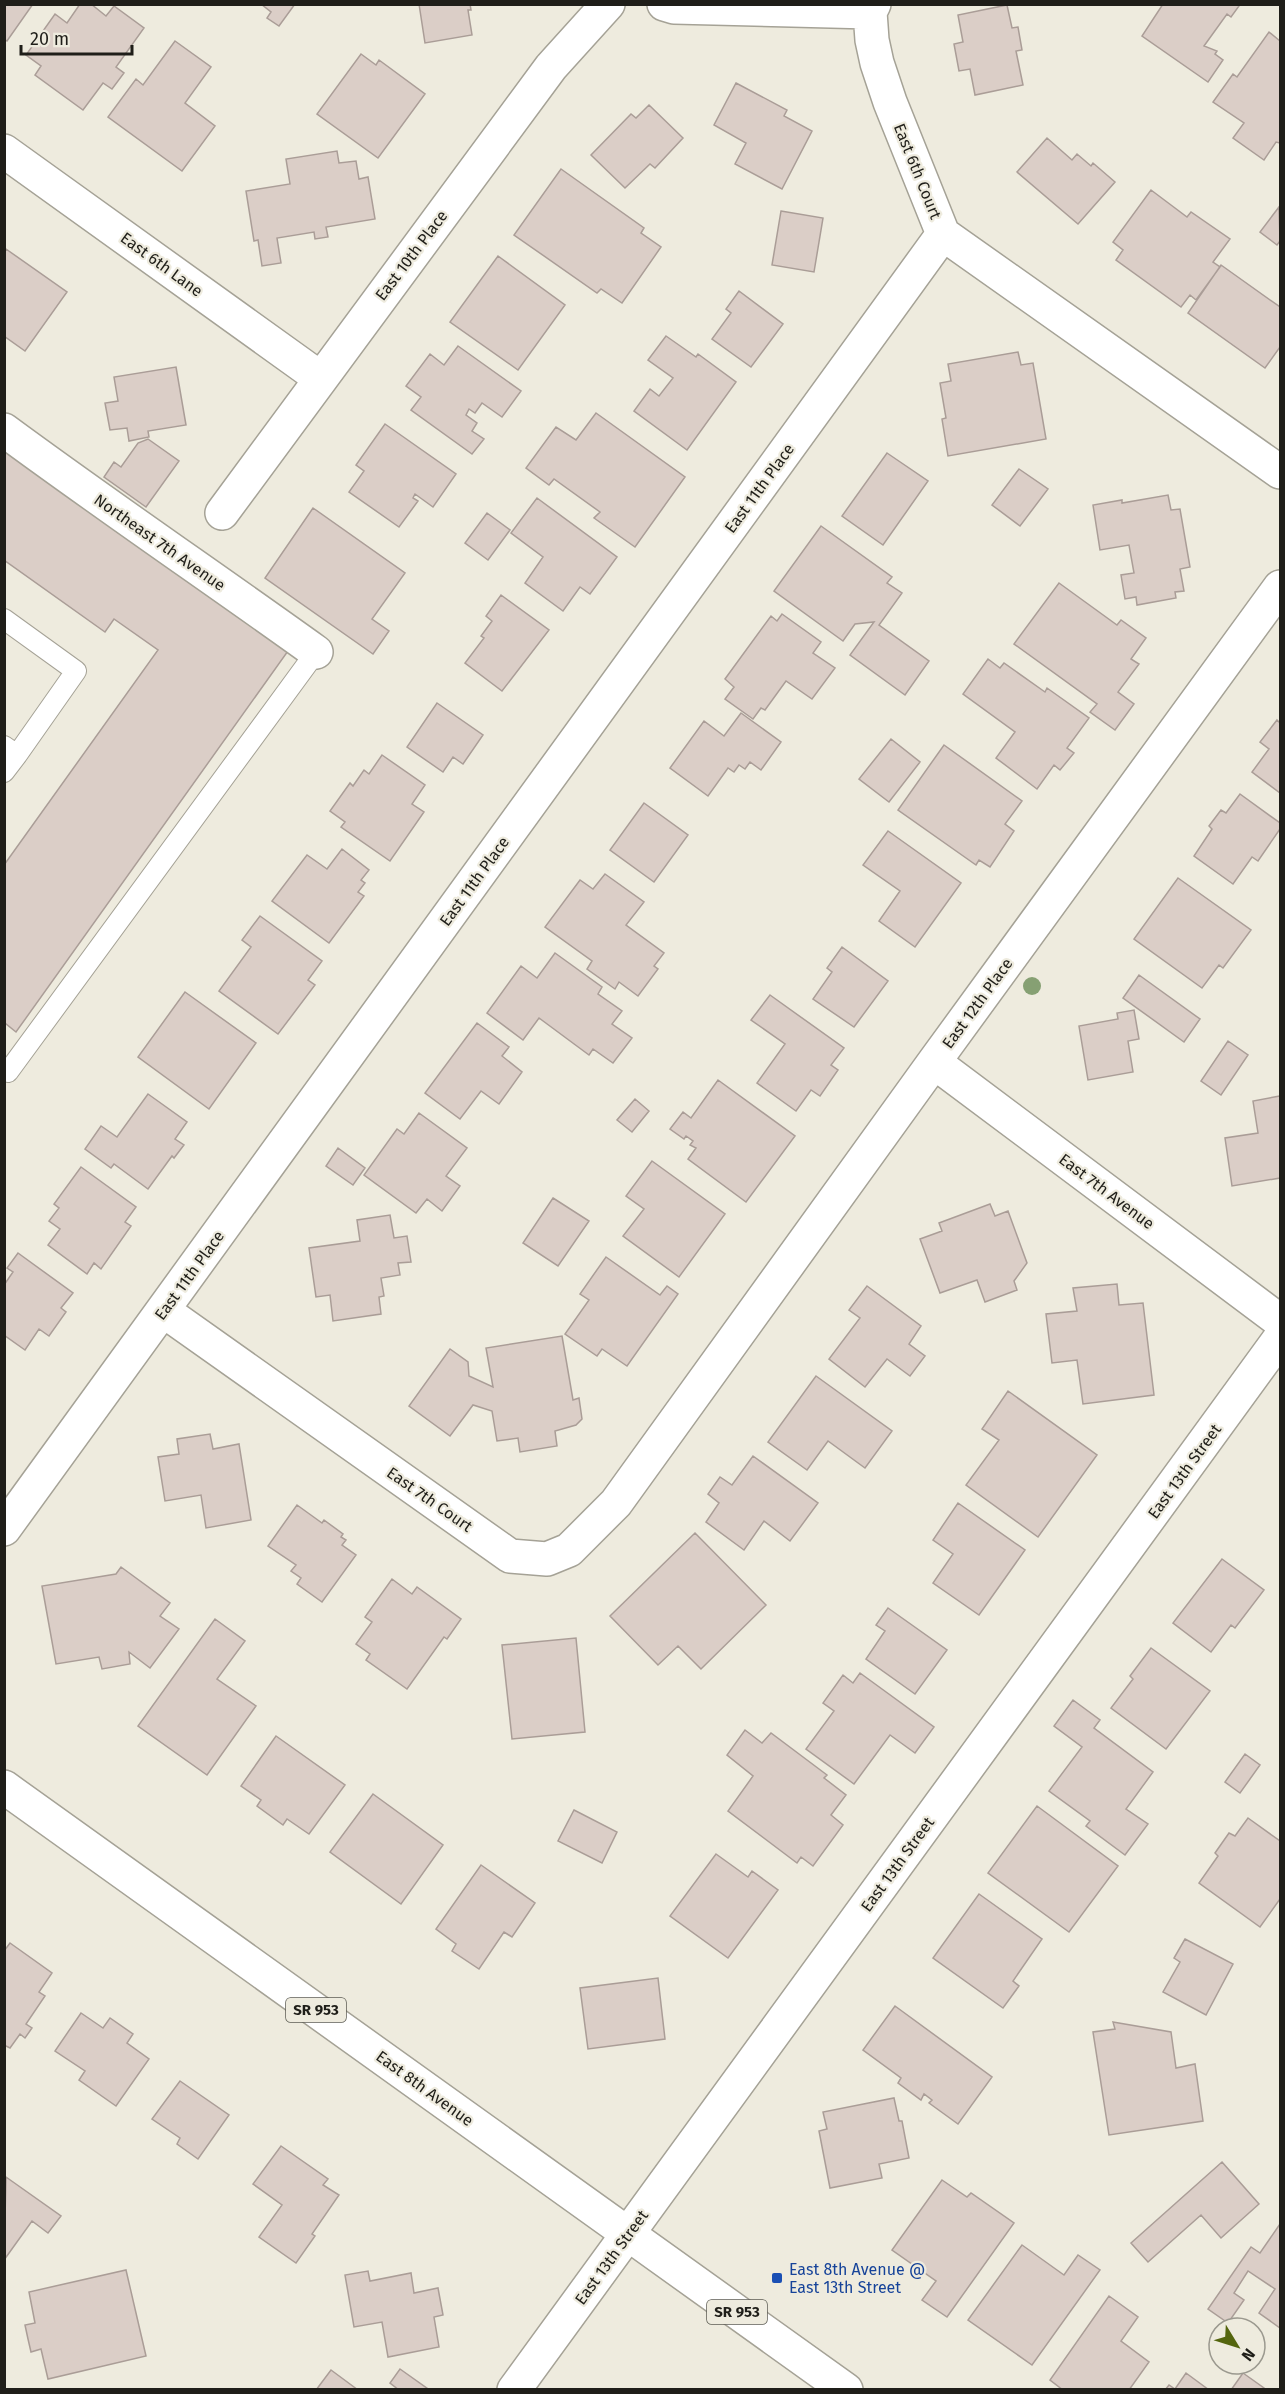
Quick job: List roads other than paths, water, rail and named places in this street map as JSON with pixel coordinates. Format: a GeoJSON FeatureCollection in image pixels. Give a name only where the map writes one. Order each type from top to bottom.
{"type":"FeatureCollection","features":[{"type":"Feature","properties":{"kind":"street","name":"East 10th Place"},"geometry":{"type":"LineString","coordinates":[[222,513],[551,67],[608,4]]}},
{"type":"Feature","properties":{"kind":"street","name":"East 6th Court"},"geometry":{"type":"LineString","coordinates":[[664,4],[674,7],[872,8],[872,40],[877,63],[890,102],[943,234],[1281,472]]}},
{"type":"Feature","properties":{"kind":"street","name":"East 6th Lane"},"geometry":{"type":"LineString","coordinates":[[4,151],[320,378]]}},
{"type":"Feature","properties":{"kind":"street","name":"East 11th Place"},"geometry":{"type":"LineString","coordinates":[[4,1529],[943,234]]}},
{"type":"Feature","properties":{"kind":"street","name":"Northeast 7th Avenue"},"geometry":{"type":"LineString","coordinates":[[4,430],[316,652]]}},
{"type":"Feature","properties":{"kind":"street","name":"East 12th Place"},"geometry":{"type":"LineString","coordinates":[[675,1421],[1281,587]]}},
{"type":"Feature","properties":{"kind":"street","name":"East 7th Avenue"},"geometry":{"type":"LineString","coordinates":[[934,1062],[1281,1321]]}},
{"type":"Feature","properties":{"kind":"street","name":"East 7th Court"},"geometry":{"type":"LineString","coordinates":[[164,1311],[510,1556],[547,1559],[569,1550],[616,1503],[675,1421]]}},
{"type":"Feature","properties":{"kind":"street","name":"East 13th Street"},"geometry":{"type":"LineString","coordinates":[[514,2390],[1281,1338]]}},
{"type":"Feature","properties":{"kind":"street","name":"East 8th Avenue"},"geometry":{"type":"LineString","coordinates":[[4,1787],[846,2390]]}},
{"type":"Feature","properties":{"kind":"lane"},"geometry":{"type":"LineString","coordinates":[[4,619],[76,670],[11,750],[4,772]]}},
{"type":"Feature","properties":{"kind":"lane"},"geometry":{"type":"LineString","coordinates":[[4,1070],[8,1072],[316,652]]}},
{"type":"Feature","properties":{"kind":"place","name":"East 8th Avenue @ East 13th Street"},"geometry":{"type":"Point","coordinates":[777,2278]}}]}
